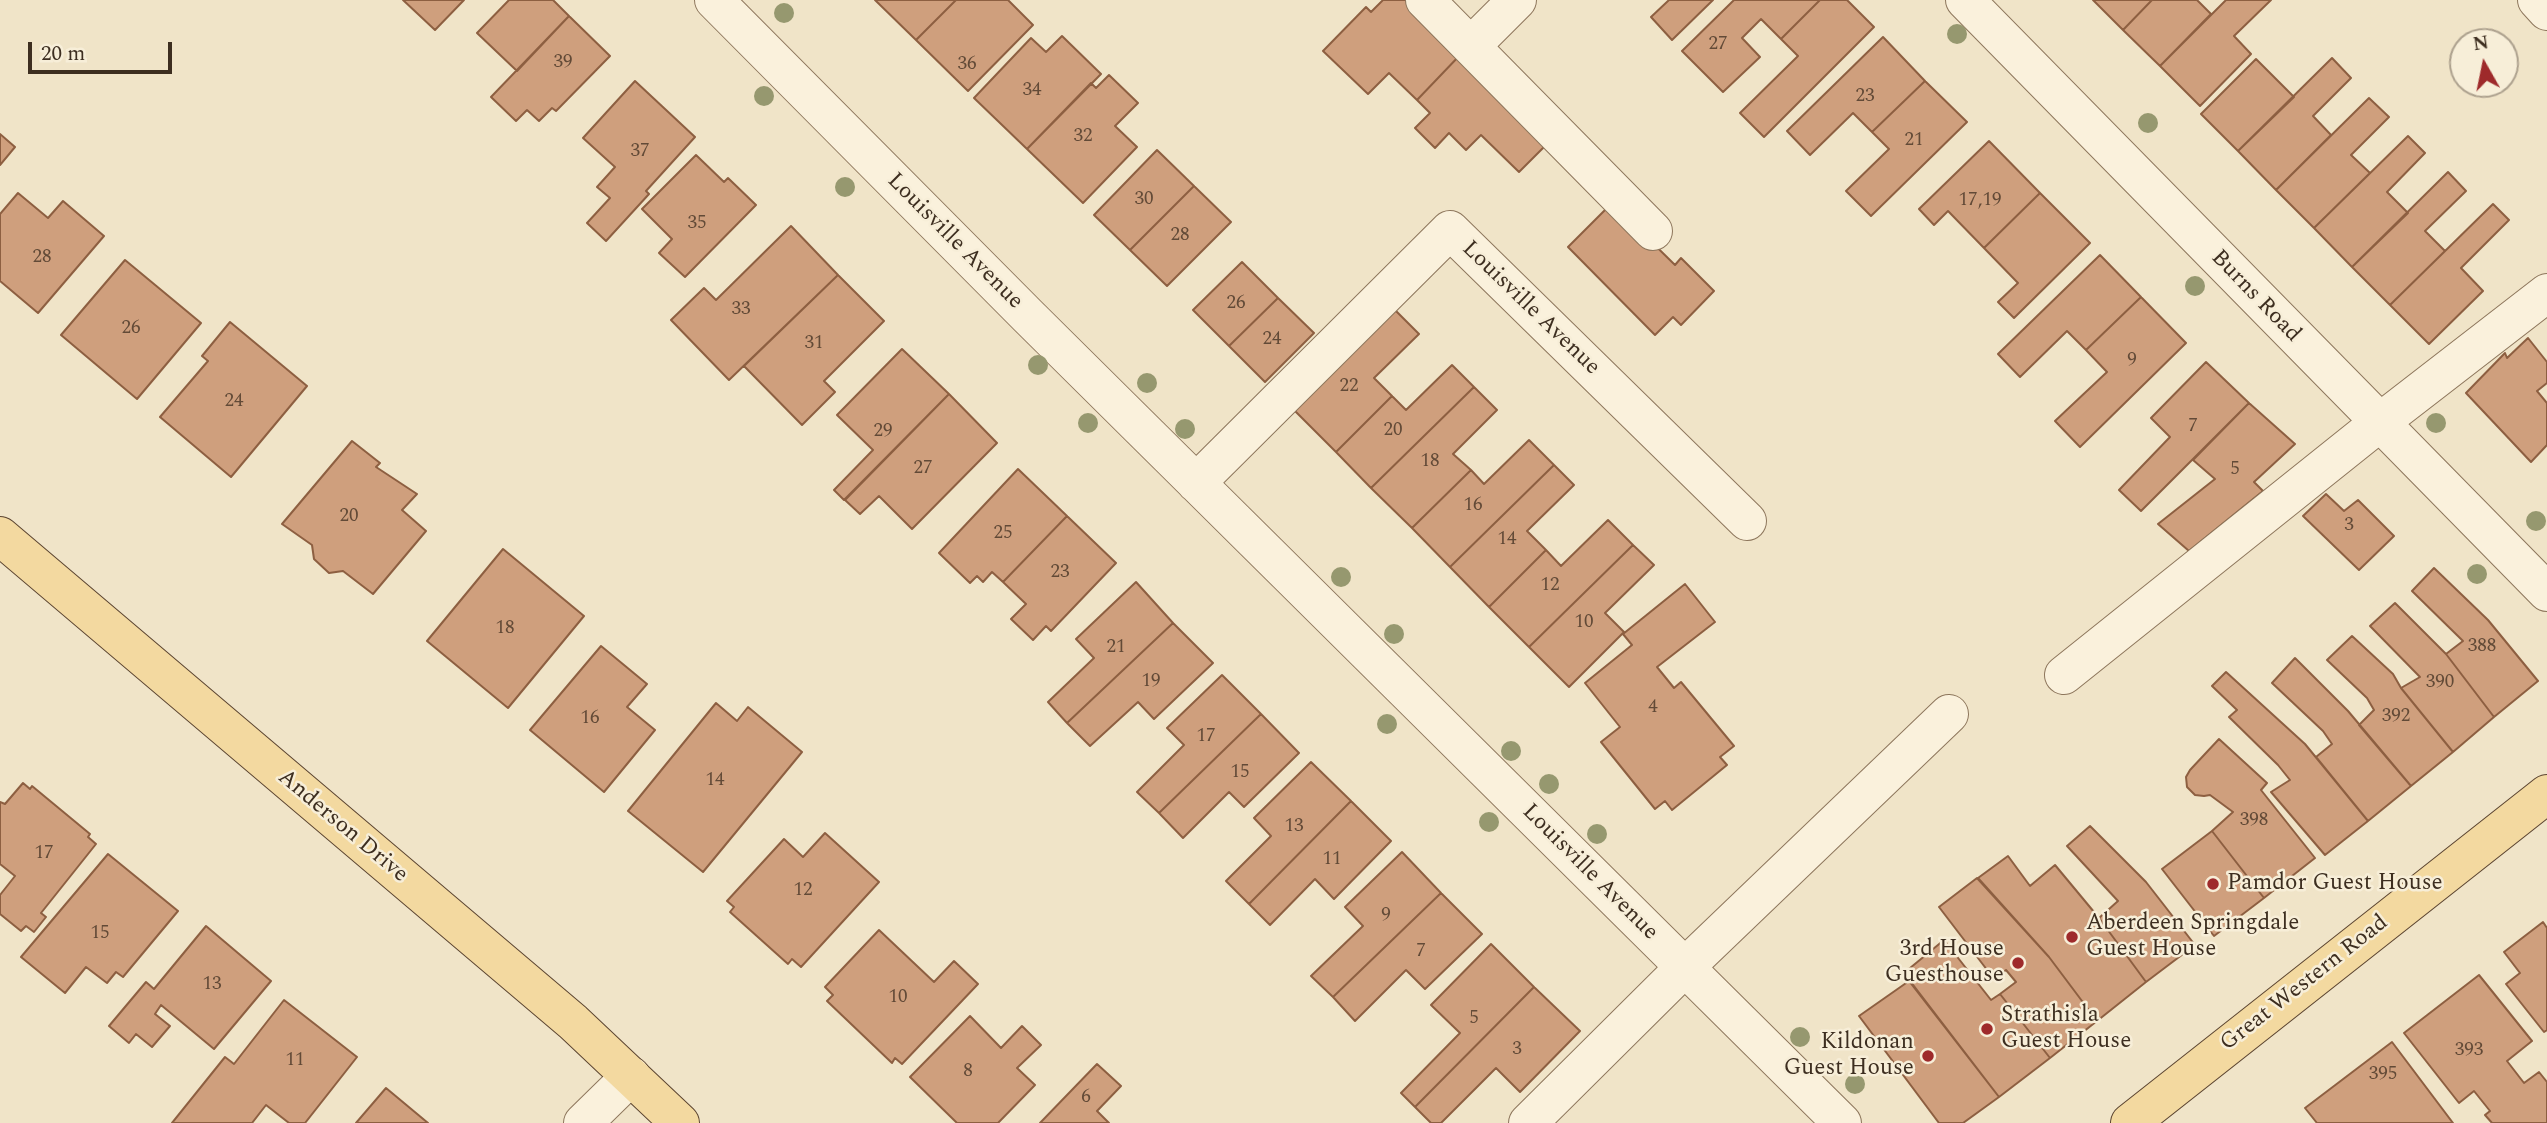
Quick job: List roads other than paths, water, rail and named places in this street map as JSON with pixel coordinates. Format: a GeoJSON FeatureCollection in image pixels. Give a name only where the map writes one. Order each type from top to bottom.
{"type":"FeatureCollection","features":[{"type":"Feature","properties":{"kind":"main road","name":"Anderson Drive"},"geometry":{"type":"LineString","coordinates":[[0,536],[573,1023],[680,1123]]}},
{"type":"Feature","properties":{"kind":"main road","name":"Great Western Road"},"geometry":{"type":"LineString","coordinates":[[2130,1123],[2547,793]]}},
{"type":"Feature","properties":{"kind":"street","name":"Louisville Avenue"},"geometry":{"type":"LineString","coordinates":[[714,0],[1196,483],[1842,1123]]}},
{"type":"Feature","properties":{"kind":"street"},"geometry":{"type":"LineString","coordinates":[[1425,0],[1653,231]]}},
{"type":"Feature","properties":{"kind":"street"},"geometry":{"type":"LineString","coordinates":[[1471,46],[1517,0]]}},
{"type":"Feature","properties":{"kind":"street","name":"Burns Road"},"geometry":{"type":"LineString","coordinates":[[1965,0],[2547,592]]}},
{"type":"Feature","properties":{"kind":"street"},"geometry":{"type":"LineString","coordinates":[[2537,0],[2547,10]]}},
{"type":"Feature","properties":{"kind":"street","name":"Louisville Avenue"},"geometry":{"type":"LineString","coordinates":[[1196,483],[1450,230],[1747,521]]}},
{"type":"Feature","properties":{"kind":"street"},"geometry":{"type":"LineString","coordinates":[[2064,676],[2379,423],[2547,293]]}},
{"type":"Feature","properties":{"kind":"street"},"geometry":{"type":"LineString","coordinates":[[1528,1123],[1684,968],[1949,714]]}},
{"type":"Feature","properties":{"kind":"street"},"geometry":{"type":"LineString","coordinates":[[583,1123],[631,1076]]}},
{"type":"Feature","properties":{"kind":"place","name":"Pamdor Guest House"},"geometry":{"type":"Point","coordinates":[2213,884]}},
{"type":"Feature","properties":{"kind":"place","name":"Aberdeen Springdale Guest House"},"geometry":{"type":"Point","coordinates":[2072,937]}},
{"type":"Feature","properties":{"kind":"place","name":"3rd House Guesthouse"},"geometry":{"type":"Point","coordinates":[2018,963]}},
{"type":"Feature","properties":{"kind":"place","name":"Strathisla Guest House"},"geometry":{"type":"Point","coordinates":[1987,1029]}},
{"type":"Feature","properties":{"kind":"place","name":"Kildonan Guest House"},"geometry":{"type":"Point","coordinates":[1928,1056]}}]}
